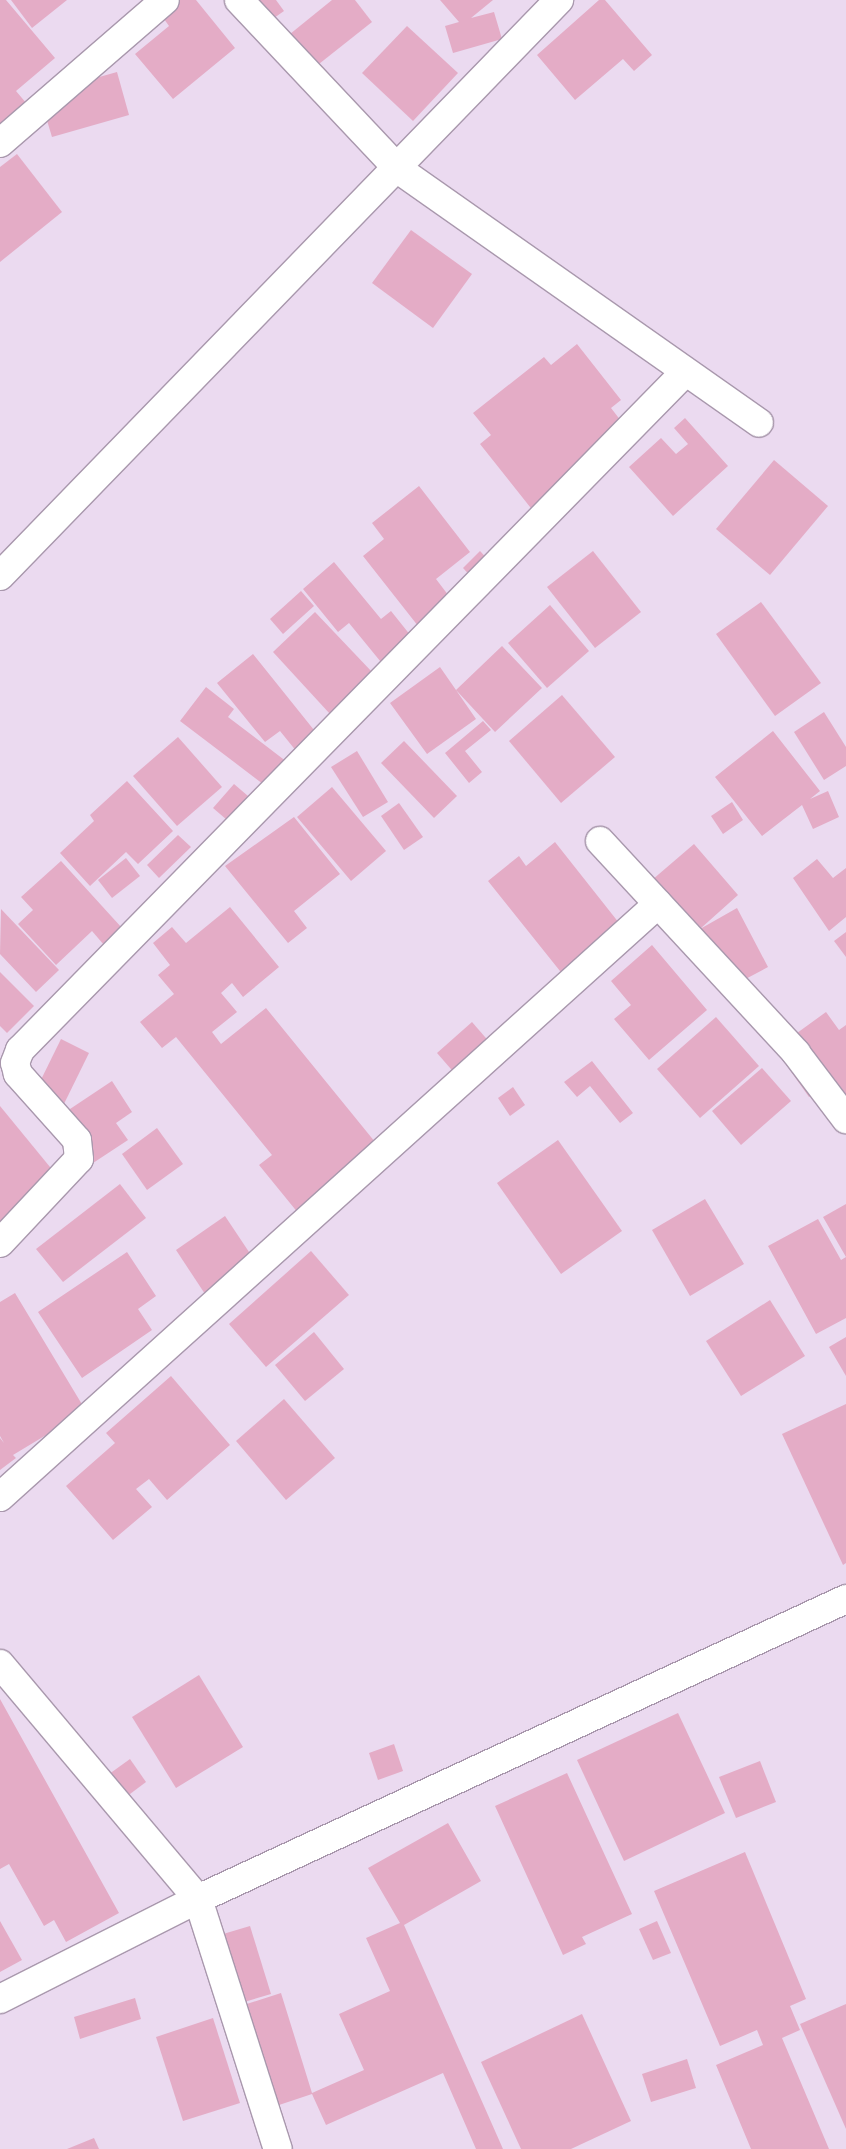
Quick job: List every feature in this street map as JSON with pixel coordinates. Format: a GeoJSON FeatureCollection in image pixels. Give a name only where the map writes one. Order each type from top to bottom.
{"type":"FeatureCollection","features":[{"type":"Feature","properties":{"kind":"street"},"geometry":{"type":"LineString","coordinates":[[0,143],[165,0]]}},
{"type":"Feature","properties":{"kind":"street"},"geometry":{"type":"LineString","coordinates":[[239,0],[398,169],[759,424]]}},
{"type":"Feature","properties":{"kind":"street"},"geometry":{"type":"LineString","coordinates":[[0,576],[398,169],[559,0]]}},
{"type":"Feature","properties":{"kind":"street"},"geometry":{"type":"LineString","coordinates":[[0,1243],[79,1159],[77,1140],[18,1074],[15,1064],[20,1050],[685,372]]}},
{"type":"Feature","properties":{"kind":"street"},"geometry":{"type":"LineString","coordinates":[[600,842],[796,1053],[846,1119]]}},
{"type":"Feature","properties":{"kind":"street"},"geometry":{"type":"LineString","coordinates":[[0,1497],[658,904]]}},
{"type":"Feature","properties":{"kind":"street"},"geometry":{"type":"LineString","coordinates":[[0,1999],[198,1899],[846,1598]]}},
{"type":"Feature","properties":{"kind":"street"},"geometry":{"type":"LineString","coordinates":[[0,1664],[198,1899],[278,2149]]}},
{"type":"Feature","properties":{"kind":"building"},"geometry":{"type":"Polygon","coordinates":[[[0,0],[6,0],[55,58],[16,91],[27,104],[0,127],[0,0]]]}},
{"type":"Feature","properties":{"kind":"building"},"geometry":{"type":"Polygon","coordinates":[[[11,0],[67,0],[32,28],[11,0]]]}},
{"type":"Feature","properties":{"kind":"building"},"geometry":{"type":"Polygon","coordinates":[[[174,0],[196,0],[235,48],[173,99],[135,54],[169,26],[159,12],[174,0]]]}},
{"type":"Feature","properties":{"kind":"building"},"geometry":{"type":"Polygon","coordinates":[[[228,0],[276,0],[284,11],[251,34],[228,0]]]}},
{"type":"Feature","properties":{"kind":"building"},"geometry":{"type":"Polygon","coordinates":[[[332,0],[355,0],[372,22],[300,79],[274,47],[332,0]]]}},
{"type":"Feature","properties":{"kind":"building"},"geometry":{"type":"Polygon","coordinates":[[[440,0],[493,0],[471,18],[494,12],[502,39],[453,53],[445,26],[459,22],[440,0]]]}},
{"type":"Feature","properties":{"kind":"building"},"geometry":{"type":"Polygon","coordinates":[[[599,0],[605,0],[652,55],[634,71],[623,59],[575,100],[537,55],[599,0]]]}},
{"type":"Feature","properties":{"kind":"building"},"geometry":{"type":"Polygon","coordinates":[[[407,26],[458,73],[413,121],[362,73],[407,26]]]}},
{"type":"Feature","properties":{"kind":"building"},"geometry":{"type":"Polygon","coordinates":[[[117,72],[129,115],[52,137],[39,94],[117,72]]]}},
{"type":"Feature","properties":{"kind":"building"},"geometry":{"type":"Polygon","coordinates":[[[17,154],[62,212],[0,262],[0,167],[17,154]]]}},
{"type":"Feature","properties":{"kind":"building"},"geometry":{"type":"Polygon","coordinates":[[[411,230],[472,274],[433,328],[372,283],[411,230]]]}},
{"type":"Feature","properties":{"kind":"building"},"geometry":{"type":"Polygon","coordinates":[[[577,344],[621,400],[611,408],[628,430],[534,512],[480,444],[491,435],[473,413],[544,357],[551,365],[577,344]]]}},
{"type":"Feature","properties":{"kind":"building"},"geometry":{"type":"Polygon","coordinates":[[[685,418],[728,466],[673,516],[629,467],[661,438],[676,454],[688,444],[674,428],[685,418]]]}},
{"type":"Feature","properties":{"kind":"building"},"geometry":{"type":"Polygon","coordinates":[[[774,460],[828,506],[770,575],[716,529],[774,460]]]}},
{"type":"Feature","properties":{"kind":"building"},"geometry":{"type":"Polygon","coordinates":[[[419,486],[470,552],[436,579],[455,604],[422,631],[363,556],[384,539],[372,523],[419,486]]]}},
{"type":"Feature","properties":{"kind":"building"},"geometry":{"type":"Polygon","coordinates":[[[480,551],[492,564],[475,581],[463,568],[480,551]]]}},
{"type":"Feature","properties":{"kind":"building"},"geometry":{"type":"Polygon","coordinates":[[[593,551],[641,612],[595,648],[547,587],[593,551]]]}},
{"type":"Feature","properties":{"kind":"building"},"geometry":{"type":"Polygon","coordinates":[[[334,562],[381,619],[391,611],[415,641],[385,667],[349,623],[338,632],[303,589],[334,562]]]}},
{"type":"Feature","properties":{"kind":"building"},"geometry":{"type":"Polygon","coordinates":[[[301,591],[314,606],[283,634],[270,619],[301,591]]]}},
{"type":"Feature","properties":{"kind":"building"},"geometry":{"type":"Polygon","coordinates":[[[761,602],[821,683],[775,716],[716,634],[761,602]]]}},
{"type":"Feature","properties":{"kind":"building"},"geometry":{"type":"Polygon","coordinates":[[[550,605],[589,651],[547,688],[508,643],[550,605]]]}},
{"type":"Feature","properties":{"kind":"building"},"geometry":{"type":"Polygon","coordinates":[[[315,612],[373,673],[330,714],[273,652],[315,612]]]}},
{"type":"Feature","properties":{"kind":"building"},"geometry":{"type":"Polygon","coordinates":[[[502,646],[542,688],[495,732],[456,690],[502,646]]]}},
{"type":"Feature","properties":{"kind":"building"},"geometry":{"type":"Polygon","coordinates":[[[253,654],[318,735],[297,752],[280,731],[265,742],[217,683],[253,654]]]}},
{"type":"Feature","properties":{"kind":"building"},"geometry":{"type":"Polygon","coordinates":[[[440,667],[476,719],[427,754],[390,703],[440,667]]]}},
{"type":"Feature","properties":{"kind":"building"},"geometry":{"type":"Polygon","coordinates":[[[206,687],[234,709],[228,717],[287,762],[267,787],[180,721],[206,687]]]}},
{"type":"Feature","properties":{"kind":"building"},"geometry":{"type":"Polygon","coordinates":[[[562,695],[615,757],[561,803],[509,741],[562,695]]]}},
{"type":"Feature","properties":{"kind":"building"},"geometry":{"type":"Polygon","coordinates":[[[824,712],[846,747],[846,766],[824,780],[794,732],[824,712]]]}},
{"type":"Feature","properties":{"kind":"building"},"geometry":{"type":"Polygon","coordinates":[[[483,721],[491,730],[465,751],[482,772],[469,783],[445,753],[483,721]]]}},
{"type":"Feature","properties":{"kind":"building"},"geometry":{"type":"Polygon","coordinates":[[[773,731],[820,791],[810,799],[828,791],[839,817],[813,829],[802,805],[762,836],[715,777],[773,731]]]}},
{"type":"Feature","properties":{"kind":"building"},"geometry":{"type":"Polygon","coordinates":[[[178,737],[222,787],[177,826],[133,776],[178,737]]]}},
{"type":"Feature","properties":{"kind":"building"},"geometry":{"type":"Polygon","coordinates":[[[404,741],[457,796],[434,818],[381,763],[404,741]]]}},
{"type":"Feature","properties":{"kind":"building"},"geometry":{"type":"Polygon","coordinates":[[[357,751],[388,802],[363,817],[331,767],[357,751]]]}},
{"type":"Feature","properties":{"kind":"building"},"geometry":{"type":"Polygon","coordinates":[[[127,781],[173,831],[138,864],[126,852],[90,886],[60,853],[94,821],[90,815],[127,781]]]}},
{"type":"Feature","properties":{"kind":"building"},"geometry":{"type":"Polygon","coordinates":[[[234,784],[255,802],[234,826],[213,808],[234,784]]]}},
{"type":"Feature","properties":{"kind":"building"},"geometry":{"type":"Polygon","coordinates":[[[332,787],[386,851],[351,881],[297,817],[332,787]]]}},
{"type":"Feature","properties":{"kind":"building"},"geometry":{"type":"Polygon","coordinates":[[[732,802],[743,820],[723,834],[711,816],[732,802]]]}},
{"type":"Feature","properties":{"kind":"building"},"geometry":{"type":"Polygon","coordinates":[[[399,803],[423,837],[404,850],[381,816],[399,803]]]}},
{"type":"Feature","properties":{"kind":"building"},"geometry":{"type":"Polygon","coordinates":[[[294,817],[340,874],[294,911],[307,928],[288,943],[225,866],[294,817]]]}},
{"type":"Feature","properties":{"kind":"building"},"geometry":{"type":"Polygon","coordinates":[[[178,835],[191,847],[159,878],[147,865],[178,835]]]}},
{"type":"Feature","properties":{"kind":"building"},"geometry":{"type":"Polygon","coordinates":[[[555,842],[623,928],[564,976],[488,881],[519,856],[526,866],[555,842]]]}},
{"type":"Feature","properties":{"kind":"building"},"geometry":{"type":"Polygon","coordinates":[[[694,844],[738,895],[700,929],[737,908],[768,967],[721,992],[645,886],[694,844]]]}},
{"type":"Feature","properties":{"kind":"building"},"geometry":{"type":"Polygon","coordinates":[[[126,858],[140,876],[112,898],[98,880],[126,858]]]}},
{"type":"Feature","properties":{"kind":"building"},"geometry":{"type":"Polygon","coordinates":[[[817,859],[833,878],[846,868],[846,917],[829,931],[793,878],[817,859]]]}},
{"type":"Feature","properties":{"kind":"building"},"geometry":{"type":"Polygon","coordinates":[[[61,861],[122,928],[104,945],[92,931],[56,965],[18,924],[33,910],[21,897],[61,861]]]}},
{"type":"Feature","properties":{"kind":"building"},"geometry":{"type":"Polygon","coordinates":[[[230,907],[279,967],[243,997],[232,983],[221,993],[237,1012],[212,1032],[221,1044],[266,1008],[384,1153],[303,1219],[259,1165],[272,1155],[176,1037],[162,1048],[140,1022],[174,994],[158,975],[170,965],[153,943],[172,927],[186,943],[230,907]]]}},
{"type":"Feature","properties":{"kind":"building"},"geometry":{"type":"Polygon","coordinates":[[[1,909],[59,970],[36,992],[0,954],[1,909]]]}},
{"type":"Feature","properties":{"kind":"building"},"geometry":{"type":"Polygon","coordinates":[[[846,932],[846,957],[834,941],[846,932]]]}},
{"type":"Feature","properties":{"kind":"building"},"geometry":{"type":"Polygon","coordinates":[[[652,945],[707,1010],[649,1060],[614,1019],[631,1005],[611,981],[652,945]]]}},
{"type":"Feature","properties":{"kind":"building"},"geometry":{"type":"Polygon","coordinates":[[[0,972],[34,1006],[7,1033],[0,1026],[0,972]]]}},
{"type":"Feature","properties":{"kind":"building"},"geometry":{"type":"Polygon","coordinates":[[[826,1012],[839,1030],[846,1025],[846,1112],[826,1085],[809,1097],[775,1049],[826,1012]]]}},
{"type":"Feature","properties":{"kind":"building"},"geometry":{"type":"Polygon","coordinates":[[[716,1017],[759,1066],[700,1118],[657,1069],[716,1017]]]}},
{"type":"Feature","properties":{"kind":"building"},"geometry":{"type":"Polygon","coordinates":[[[472,1022],[498,1052],[464,1084],[437,1053],[472,1022]]]}},
{"type":"Feature","properties":{"kind":"building"},"geometry":{"type":"Polygon","coordinates":[[[61,1039],[89,1053],[59,1114],[31,1100],[61,1039]]]}},
{"type":"Feature","properties":{"kind":"building"},"geometry":{"type":"Polygon","coordinates":[[[592,1061],[633,1113],[620,1123],[590,1086],[577,1097],[564,1082],[592,1061]]]}},
{"type":"Feature","properties":{"kind":"building"},"geometry":{"type":"Polygon","coordinates":[[[762,1068],[791,1101],[741,1145],[712,1111],[762,1068]]]}},
{"type":"Feature","properties":{"kind":"building"},"geometry":{"type":"Polygon","coordinates":[[[112,1081],[132,1112],[116,1123],[128,1140],[90,1165],[58,1117],[112,1081]]]}},
{"type":"Feature","properties":{"kind":"building"},"geometry":{"type":"Polygon","coordinates":[[[513,1087],[525,1105],[510,1116],[498,1098],[513,1087]]]}},
{"type":"Feature","properties":{"kind":"building"},"geometry":{"type":"Polygon","coordinates":[[[0,1106],[59,1178],[0,1228],[0,1106]]]}},
{"type":"Feature","properties":{"kind":"building"},"geometry":{"type":"Polygon","coordinates":[[[157,1128],[183,1164],[147,1190],[122,1154],[157,1128]]]}},
{"type":"Feature","properties":{"kind":"building"},"geometry":{"type":"Polygon","coordinates":[[[558,1140],[622,1231],[561,1274],[497,1183],[558,1140]]]}},
{"type":"Feature","properties":{"kind":"building"},"geometry":{"type":"Polygon","coordinates":[[[120,1184],[146,1218],[63,1282],[36,1249],[120,1184]]]}},
{"type":"Feature","properties":{"kind":"building"},"geometry":{"type":"Polygon","coordinates":[[[705,1199],[744,1264],[690,1296],[652,1230],[705,1199]]]}},
{"type":"Feature","properties":{"kind":"building"},"geometry":{"type":"Polygon","coordinates":[[[846,1204],[846,1257],[823,1217],[846,1204]]]}},
{"type":"Feature","properties":{"kind":"building"},"geometry":{"type":"Polygon","coordinates":[[[225,1216],[257,1264],[207,1297],[176,1250],[225,1216]]]}},
{"type":"Feature","properties":{"kind":"building"},"geometry":{"type":"Polygon","coordinates":[[[818,1219],[841,1260],[846,1257],[846,1318],[816,1334],[768,1246],[818,1219]]]}},
{"type":"Feature","properties":{"kind":"building"},"geometry":{"type":"Polygon","coordinates":[[[311,1251],[349,1295],[266,1367],[229,1324],[311,1251]]]}},
{"type":"Feature","properties":{"kind":"building"},"geometry":{"type":"Polygon","coordinates":[[[127,1252],[156,1296],[138,1309],[152,1330],[82,1378],[38,1312],[127,1252]]]}},
{"type":"Feature","properties":{"kind":"building"},"geometry":{"type":"Polygon","coordinates":[[[15,1293],[86,1411],[13,1455],[16,1458],[0,1470],[0,1438],[4,1443],[0,1436],[0,1302],[15,1293]]]}},
{"type":"Feature","properties":{"kind":"building"},"geometry":{"type":"Polygon","coordinates":[[[770,1300],[805,1356],[741,1396],[706,1341],[770,1300]]]}},
{"type":"Feature","properties":{"kind":"building"},"geometry":{"type":"Polygon","coordinates":[[[314,1332],[344,1369],[305,1401],[275,1365],[314,1332]]]}},
{"type":"Feature","properties":{"kind":"building"},"geometry":{"type":"Polygon","coordinates":[[[846,1337],[846,1376],[829,1347],[846,1337]]]}},
{"type":"Feature","properties":{"kind":"building"},"geometry":{"type":"Polygon","coordinates":[[[171,1376],[230,1445],[167,1500],[149,1479],[136,1489],[152,1507],[113,1540],[66,1486],[115,1443],[106,1433],[171,1376]]]}},
{"type":"Feature","properties":{"kind":"building"},"geometry":{"type":"Polygon","coordinates":[[[284,1399],[335,1458],[286,1500],[236,1441],[284,1399]]]}},
{"type":"Feature","properties":{"kind":"building"},"geometry":{"type":"Polygon","coordinates":[[[846,1404],[846,1563],[843,1565],[782,1434],[846,1404]]]}},
{"type":"Feature","properties":{"kind":"building"},"geometry":{"type":"Polygon","coordinates":[[[199,1675],[243,1747],[176,1788],[132,1717],[199,1675]]]}},
{"type":"Feature","properties":{"kind":"building"},"geometry":{"type":"Polygon","coordinates":[[[0,1699],[119,1913],[66,1942],[54,1920],[44,1926],[9,1864],[0,1869],[0,1699]]]}},
{"type":"Feature","properties":{"kind":"building"},"geometry":{"type":"Polygon","coordinates":[[[678,1713],[725,1813],[624,1861],[577,1760],[678,1713]]]}},
{"type":"Feature","properties":{"kind":"building"},"geometry":{"type":"Polygon","coordinates":[[[394,1744],[403,1771],[378,1780],[369,1753],[394,1744]]]}},
{"type":"Feature","properties":{"kind":"building"},"geometry":{"type":"Polygon","coordinates":[[[130,1759],[146,1782],[122,1800],[105,1777],[130,1759]]]}},
{"type":"Feature","properties":{"kind":"building"},"geometry":{"type":"Polygon","coordinates":[[[760,1761],[776,1802],[736,1818],[719,1777],[760,1761]]]}},
{"type":"Feature","properties":{"kind":"building"},"geometry":{"type":"Polygon","coordinates":[[[567,1773],[632,1914],[582,1937],[586,1944],[563,1955],[495,1806],[567,1773]]]}},
{"type":"Feature","properties":{"kind":"building"},"geometry":{"type":"Polygon","coordinates":[[[448,1823],[481,1881],[404,1925],[503,2149],[476,2149],[443,2073],[326,2125],[312,2094],[279,2105],[263,2056],[247,2061],[231,2009],[281,1993],[312,2093],[364,2070],[339,2014],[390,1991],[366,1938],[400,1923],[368,1868],[448,1823]]]}},
{"type":"Feature","properties":{"kind":"building"},"geometry":{"type":"Polygon","coordinates":[[[745,1852],[806,1999],[790,2006],[800,2030],[782,2038],[829,2149],[751,2149],[716,2065],[763,2045],[757,2030],[720,2046],[654,1891],[745,1852]]]}},
{"type":"Feature","properties":{"kind":"building"},"geometry":{"type":"Polygon","coordinates":[[[0,1921],[22,1960],[0,1972],[0,1921]]]}},
{"type":"Feature","properties":{"kind":"building"},"geometry":{"type":"Polygon","coordinates":[[[657,1921],[671,1953],[653,1960],[639,1929],[657,1921]]]}},
{"type":"Feature","properties":{"kind":"building"},"geometry":{"type":"Polygon","coordinates":[[[250,1926],[271,1994],[234,2005],[213,1937],[250,1926]]]}},
{"type":"Feature","properties":{"kind":"building"},"geometry":{"type":"Polygon","coordinates":[[[135,1998],[141,2019],[80,2039],[74,2017],[135,1998]]]}},
{"type":"Feature","properties":{"kind":"building"},"geometry":{"type":"Polygon","coordinates":[[[846,2004],[846,2129],[800,2024],[846,2004]]]}},
{"type":"Feature","properties":{"kind":"building"},"geometry":{"type":"Polygon","coordinates":[[[582,2014],[631,2121],[571,2149],[521,2149],[481,2062],[582,2014]]]}},
{"type":"Feature","properties":{"kind":"building"},"geometry":{"type":"Polygon","coordinates":[[[213,2018],[240,2103],[183,2121],[156,2037],[213,2018]]]}},
{"type":"Feature","properties":{"kind":"building"},"geometry":{"type":"Polygon","coordinates":[[[687,2059],[696,2088],[651,2102],[642,2074],[687,2059]]]}},
{"type":"Feature","properties":{"kind":"building"},"geometry":{"type":"Polygon","coordinates":[[[94,2138],[99,2149],[67,2149],[94,2138]]]}}]}
